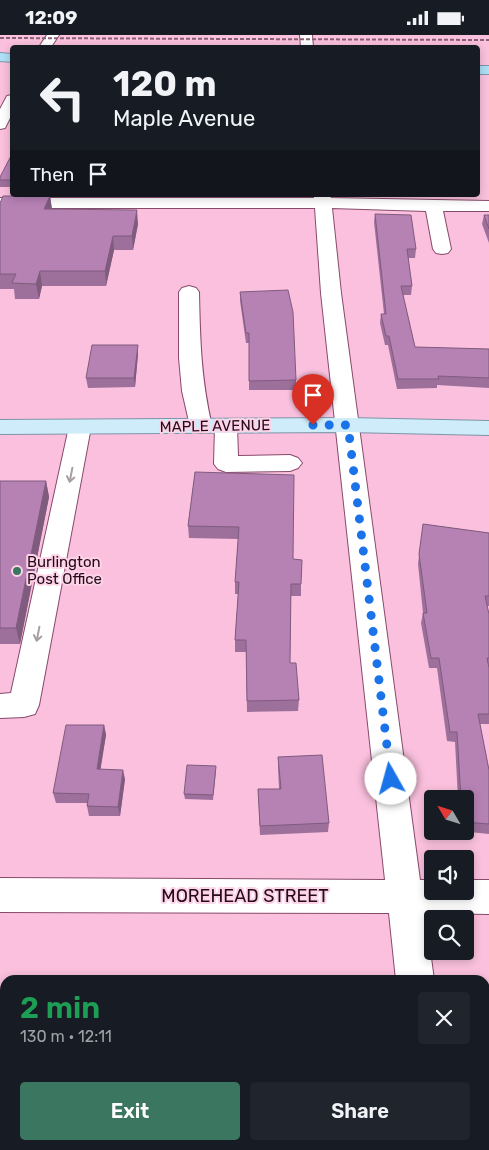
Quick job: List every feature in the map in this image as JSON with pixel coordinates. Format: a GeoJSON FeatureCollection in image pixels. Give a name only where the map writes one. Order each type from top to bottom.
{"type":"FeatureCollection","features":[{"type":"Feature","properties":{"kind":"main road","name":"MAPLE AVENUE"},"geometry":{"type":"LineString","coordinates":[[0,427],[348,425],[489,428]]}},
{"type":"Feature","properties":{"kind":"street"},"geometry":{"type":"LineString","coordinates":[[0,125],[10,103]]}},
{"type":"Feature","properties":{"kind":"street"},"geometry":{"type":"LineString","coordinates":[[0,203],[323,199],[434,205],[489,205]]}},
{"type":"Feature","properties":{"kind":"street"},"geometry":{"type":"LineString","coordinates":[[323,199],[331,293],[413,975]]}},
{"type":"Feature","properties":{"kind":"street"},"geometry":{"type":"LineString","coordinates":[[434,205],[442,249]]}},
{"type":"Feature","properties":{"kind":"street"},"geometry":{"type":"LineString","coordinates":[[189,293],[192,375],[201,426]]}},
{"type":"Feature","properties":{"kind":"street"},"geometry":{"type":"LineString","coordinates":[[226,426],[226,464],[290,463]]}},
{"type":"Feature","properties":{"kind":"street"},"geometry":{"type":"LineString","coordinates":[[12,705],[80,427]]}},
{"type":"Feature","properties":{"kind":"street","name":"MOREHEAD STREET"},"geometry":{"type":"LineString","coordinates":[[0,895],[166,897],[405,895],[489,897]]}},
{"type":"Feature","properties":{"kind":"building"},"geometry":{"type":"Polygon","coordinates":[[[10,158],[10,180],[0,180],[10,158]]]}},
{"type":"Feature","properties":{"kind":"building"},"geometry":{"type":"Polygon","coordinates":[[[3,196],[50,197],[44,209],[137,210],[132,236],[113,236],[105,271],[40,271],[36,284],[12,283],[16,274],[0,274],[0,203],[3,196]]]}},
{"type":"Feature","properties":{"kind":"building"},"geometry":{"type":"Polygon","coordinates":[[[375,214],[411,215],[416,249],[407,249],[412,286],[401,286],[415,347],[489,349],[489,378],[438,376],[439,379],[398,379],[389,336],[386,336],[381,314],[386,314],[375,214]]]}},
{"type":"Feature","properties":{"kind":"building"},"geometry":{"type":"Polygon","coordinates":[[[484,215],[489,215],[489,229],[484,215]]]}},
{"type":"Feature","properties":{"kind":"building"},"geometry":{"type":"Polygon","coordinates":[[[288,290],[293,312],[296,380],[249,381],[249,333],[246,333],[240,292],[288,290]]]}},
{"type":"Feature","properties":{"kind":"building"},"geometry":{"type":"Polygon","coordinates":[[[92,345],[138,345],[134,378],[86,378],[92,345]]]}},
{"type":"Feature","properties":{"kind":"building"},"geometry":{"type":"Polygon","coordinates":[[[195,472],[294,475],[293,559],[302,560],[301,584],[291,584],[290,663],[296,663],[299,700],[247,701],[246,640],[235,640],[239,582],[235,582],[239,527],[188,526],[195,472]]]}},
{"type":"Feature","properties":{"kind":"building","name":"Burlington Post Office"},"geometry":{"type":"Polygon","coordinates":[[[0,481],[46,481],[16,628],[0,628],[0,481]]]}},
{"type":"Feature","properties":{"kind":"building"},"geometry":{"type":"Polygon","coordinates":[[[423,524],[489,533],[489,596],[485,596],[489,614],[489,658],[487,658],[489,668],[489,714],[478,714],[489,770],[489,824],[474,823],[474,790],[460,790],[457,732],[450,732],[439,658],[431,658],[423,613],[427,613],[419,554],[423,524]]]}},
{"type":"Feature","properties":{"kind":"building"},"geometry":{"type":"Polygon","coordinates":[[[66,725],[104,725],[97,769],[123,770],[118,807],[87,806],[89,794],[53,793],[66,725]]]}},
{"type":"Feature","properties":{"kind":"building"},"geometry":{"type":"Polygon","coordinates":[[[322,755],[329,823],[260,826],[258,789],[281,789],[278,757],[322,755]]]}},
{"type":"Feature","properties":{"kind":"building"},"geometry":{"type":"Polygon","coordinates":[[[187,765],[216,766],[213,795],[184,794],[187,765]]]}},
{"type":"Feature","properties":{"kind":"railway"},"geometry":{"type":"LineString","coordinates":[[0,38],[489,40]]}},
{"type":"Feature","properties":{"kind":"place","name":"Burlington Post Office"},"geometry":{"type":"Point","coordinates":[17,571]}},
{"type":"Feature","properties":{"kind":"route"},"geometry":{"type":"LineString","coordinates":[[313,425],[348,425],[391,779]]}}]}
